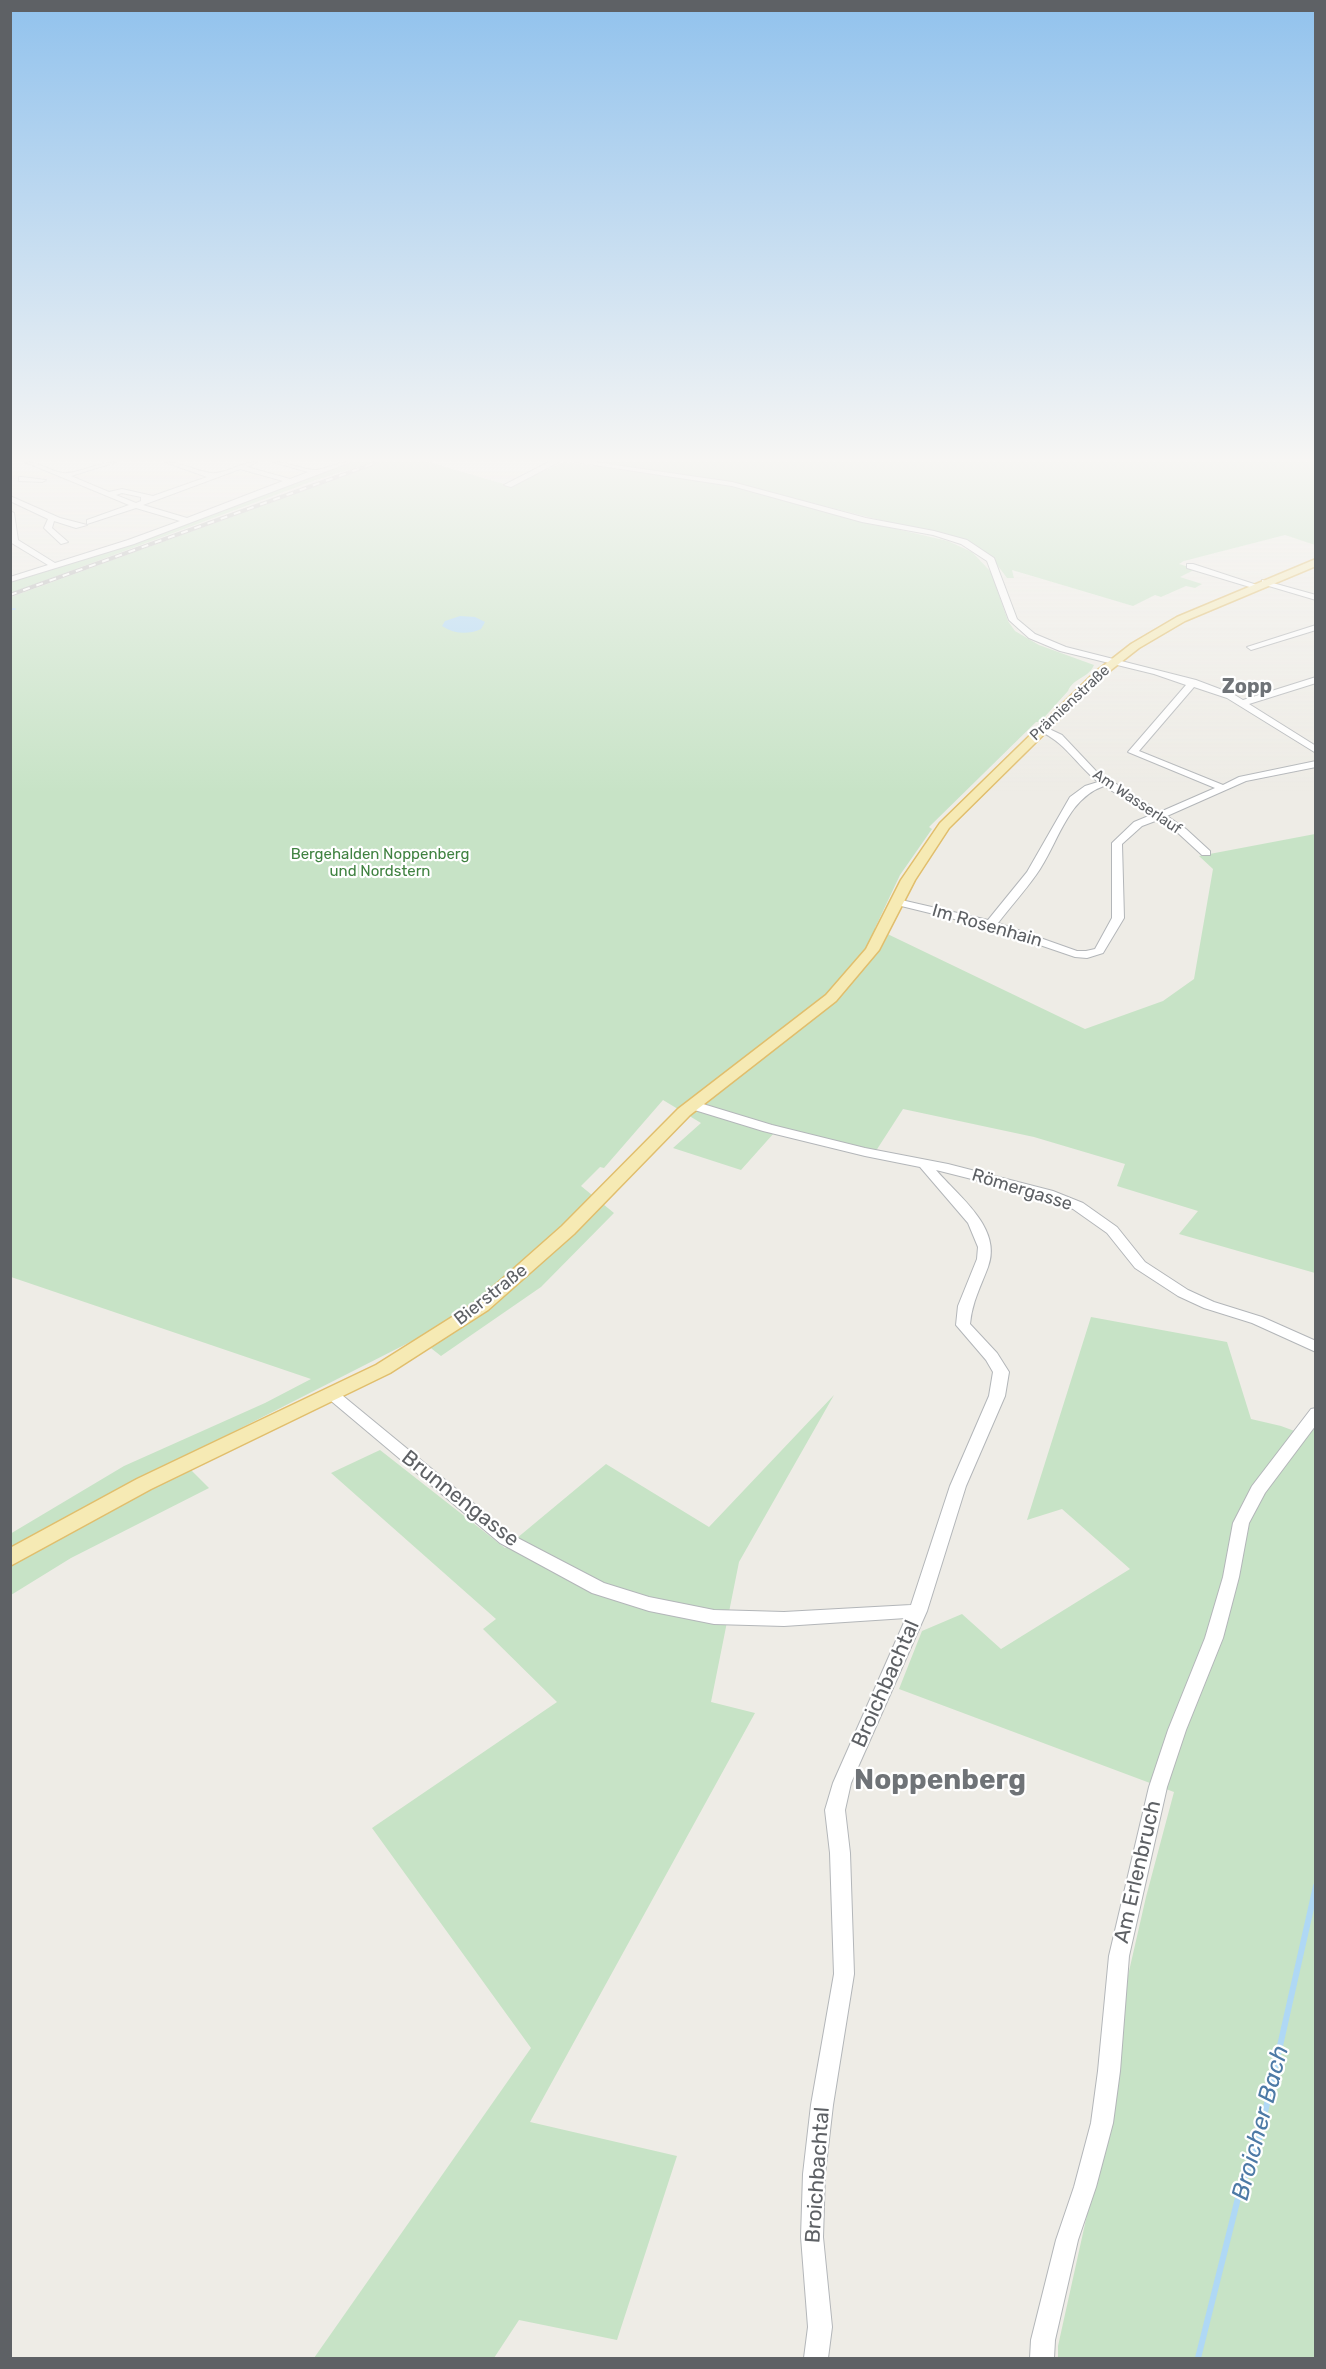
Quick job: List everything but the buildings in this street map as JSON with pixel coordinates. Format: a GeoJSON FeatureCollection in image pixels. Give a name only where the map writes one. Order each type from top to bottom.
{"type":"FeatureCollection","features":[{"type":"Feature","properties":{"kind":"main road","name":"Prämienstraße"},"geometry":{"type":"LineString","coordinates":[[889,921],[897,902],[931,843],[944,826],[1042,729],[1115,662],[1181,619],[1289,573]]}},
{"type":"Feature","properties":{"kind":"main road","name":"Bierstraße"},"geometry":{"type":"LineString","coordinates":[[10,1558],[144,1484],[332,1395],[433,1340],[482,1306],[568,1230],[641,1154],[693,1105],[831,998],[859,968],[889,921]]}},
{"type":"Feature","properties":{"kind":"street"},"geometry":{"type":"LineString","coordinates":[[10,580],[36,573]]}},
{"type":"Feature","properties":{"kind":"street"},"geometry":{"type":"LineString","coordinates":[[997,573],[1011,615],[1020,627],[1045,643],[1193,682],[1243,703],[1314,748]]}},
{"type":"Feature","properties":{"kind":"street"},"geometry":{"type":"LineString","coordinates":[[1215,573],[1316,598]]}},
{"type":"Feature","properties":{"kind":"street"},"geometry":{"type":"LineString","coordinates":[[1251,647],[1316,627]]}},
{"type":"Feature","properties":{"kind":"street"},"geometry":{"type":"LineString","coordinates":[[1243,703],[1316,680]]}},
{"type":"Feature","properties":{"kind":"street"},"geometry":{"type":"LineString","coordinates":[[1193,682],[1133,752],[1223,788]]}},
{"type":"Feature","properties":{"kind":"street","name":"Am Wasserlauf"},"geometry":{"type":"LineString","coordinates":[[1042,729],[1062,737],[1090,771],[1206,853]]}},
{"type":"Feature","properties":{"kind":"street"},"geometry":{"type":"LineString","coordinates":[[1156,816],[1266,772],[1316,764]]}},
{"type":"Feature","properties":{"kind":"street"},"geometry":{"type":"LineString","coordinates":[[991,924],[1032,873],[1074,799],[1089,788],[1105,783]]}},
{"type":"Feature","properties":{"kind":"street","name":"Im Rosenhain"},"geometry":{"type":"LineString","coordinates":[[897,902],[991,924],[1075,954],[1087,955],[1099,951],[1118,918],[1120,903],[1115,856],[1117,843],[1131,828],[1156,816]]}},
{"type":"Feature","properties":{"kind":"street","name":"Römergasse"},"geometry":{"type":"LineString","coordinates":[[693,1105],[768,1128],[1048,1194],[1078,1206],[1112,1230],[1140,1265],[1184,1293],[1209,1305],[1257,1320],[1316,1347]]}},
{"type":"Feature","properties":{"kind":"street","name":"Broichbachtal"},"geometry":{"type":"LineString","coordinates":[[816,2358],[820,2327],[812,2237],[814,2174],[822,2105],[844,1974],[840,1853],[835,1810],[846,1773],[918,1611],[958,1486],[997,1396],[1001,1372],[992,1358],[963,1325],[963,1306],[984,1259],[986,1246],[961,1205],[925,1164]]}},
{"type":"Feature","properties":{"kind":"street","name":"Brunnengasse"},"geometry":{"type":"LineString","coordinates":[[332,1395],[506,1539],[598,1588],[649,1604],[714,1617],[784,1619],[918,1611]]}},
{"type":"Feature","properties":{"kind":"street","name":"Am Erlenbruch"},"geometry":{"type":"LineString","coordinates":[[1042,2358],[1043,2340],[1067,2240],[1085,2187],[1102,2123],[1119,1956],[1158,1787],[1177,1730],[1214,1638],[1231,1577],[1241,1522],[1258,1490],[1316,1413]]}},
{"type":"Feature","properties":{"kind":"green space"},"geometry":{"type":"Polygon","coordinates":[[[41,573],[66,573],[11,593],[11,582],[41,573]]]}},
{"type":"Feature","properties":{"kind":"green space","name":"Bergehalden Noppenberg und Nordstern"},"geometry":{"type":"Polygon","coordinates":[[[78,573],[991,573],[1008,621],[1015,631],[1039,645],[1094,665],[1089,673],[1073,683],[1040,722],[1036,722],[929,827],[932,829],[900,875],[875,928],[1085,1029],[1163,1001],[1194,979],[1213,869],[1199,856],[1315,834],[1315,1273],[1179,1234],[1198,1211],[1117,1186],[1125,1164],[1034,1137],[903,1109],[872,1157],[774,1133],[741,1170],[673,1148],[701,1123],[663,1100],[604,1168],[600,1167],[581,1186],[614,1213],[541,1287],[441,1356],[418,1338],[180,1459],[209,1488],[71,1558],[11,1595],[10,1534],[124,1466],[265,1403],[311,1379],[11,1277],[11,597],[78,573]]]}},
{"type":"Feature","properties":{"kind":"green space"},"geometry":{"type":"Polygon","coordinates":[[[1003,573],[1013,573],[1014,578],[1007,578],[1003,573]]]}},
{"type":"Feature","properties":{"kind":"green space"},"geometry":{"type":"Polygon","coordinates":[[[1021,573],[1189,573],[1180,577],[1202,584],[1195,588],[1186,586],[1161,597],[1155,595],[1133,606],[1021,573]]]}},
{"type":"Feature","properties":{"kind":"green space"},"geometry":{"type":"Polygon","coordinates":[[[1091,1317],[1227,1342],[1251,1419],[1281,1426],[1308,1436],[1315,1427],[1315,2358],[1058,2358],[1058,2346],[1121,2061],[1127,1980],[1174,1792],[899,1689],[922,1631],[962,1614],[1001,1649],[1130,1569],[1062,1509],[1027,1520],[1091,1317]]]}},
{"type":"Feature","properties":{"kind":"green space"},"geometry":{"type":"Polygon","coordinates":[[[834,1395],[739,1562],[711,1702],[755,1713],[530,2122],[677,2156],[617,2340],[519,2320],[494,2358],[314,2358],[531,2048],[372,1828],[557,1702],[483,1629],[496,1619],[331,1473],[380,1450],[505,1548],[606,1464],[709,1527],[834,1395]]]}},
{"type":"Feature","properties":{"kind":"water"},"geometry":{"type":"Polygon","coordinates":[[[460,616],[475,617],[485,622],[481,629],[466,633],[451,631],[442,626],[445,621],[460,616]]]}},
{"type":"Feature","properties":{"kind":"waterway"},"geometry":{"type":"LineString","coordinates":[[10,609],[15,609]]}},
{"type":"Feature","properties":{"kind":"waterway","name":"Broicher Bach"},"geometry":{"type":"LineString","coordinates":[[1198,2358],[1239,2194],[1259,2139],[1316,1886]]}},
{"type":"Feature","properties":{"kind":"railway"},"geometry":{"type":"LineString","coordinates":[[10,595],[72,573]]}},
{"type":"Feature","properties":{"kind":"district","name":"Zopp"},"geometry":{"type":"Point","coordinates":[1247,687]}},
{"type":"Feature","properties":{"kind":"district","name":"Noppenberg"},"geometry":{"type":"Point","coordinates":[940,1781]}}]}
